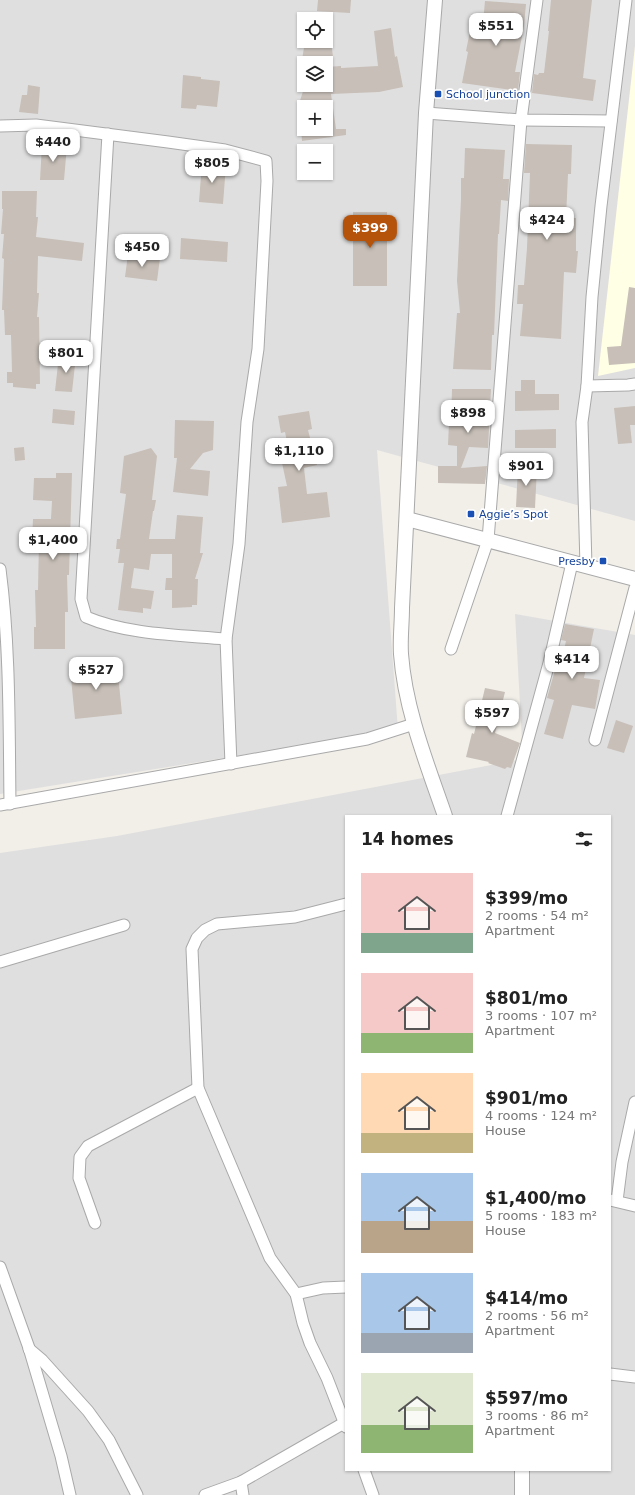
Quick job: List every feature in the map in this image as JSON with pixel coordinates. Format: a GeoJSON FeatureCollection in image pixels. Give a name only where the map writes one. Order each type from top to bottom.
{"type":"FeatureCollection","features":[{"type":"Feature","properties":{"kind":"street"},"geometry":{"type":"LineString","coordinates":[[435,0],[426,113],[401,653],[404,680],[414,724],[445,815]]}},
{"type":"Feature","properties":{"kind":"street"},"geometry":{"type":"LineString","coordinates":[[451,650],[488,540],[521,120],[538,0]]}},
{"type":"Feature","properties":{"kind":"street"},"geometry":{"type":"LineString","coordinates":[[507,815],[549,662],[579,564],[582,422],[587,386],[592,297],[626,0]]}},
{"type":"Feature","properties":{"kind":"street"},"geometry":{"type":"LineString","coordinates":[[426,113],[521,120],[611,121]]}},
{"type":"Feature","properties":{"kind":"street"},"geometry":{"type":"LineString","coordinates":[[0,126],[36,125],[108,134],[225,150],[266,160],[258,349],[247,422],[239,544],[226,639],[231,764]]}},
{"type":"Feature","properties":{"kind":"street"},"geometry":{"type":"LineString","coordinates":[[108,134],[81,599],[86,617],[102,624],[131,630],[226,639]]}},
{"type":"Feature","properties":{"kind":"street"},"geometry":{"type":"LineString","coordinates":[[587,386],[635,384]]}},
{"type":"Feature","properties":{"kind":"street"},"geometry":{"type":"LineString","coordinates":[[407,519],[635,579]]}},
{"type":"Feature","properties":{"kind":"street"},"geometry":{"type":"LineString","coordinates":[[0,569],[5,609],[7,653],[5,804],[231,764],[366,738],[414,724]]}},
{"type":"Feature","properties":{"kind":"street"},"geometry":{"type":"LineString","coordinates":[[595,740],[635,588]]}},
{"type":"Feature","properties":{"kind":"street"},"geometry":{"type":"LineString","coordinates":[[205,1495],[241,1482],[345,1425],[327,1378],[302,1323],[296,1294],[270,1258],[198,1088],[192,949],[197,938],[205,930],[217,924],[295,917],[345,904]]}},
{"type":"Feature","properties":{"kind":"street"},"geometry":{"type":"LineString","coordinates":[[0,962],[124,925]]}},
{"type":"Feature","properties":{"kind":"street"},"geometry":{"type":"LineString","coordinates":[[95,1223],[79,1178],[80,1157],[88,1146],[198,1088]]}},
{"type":"Feature","properties":{"kind":"street"},"geometry":{"type":"LineString","coordinates":[[635,1102],[614,1201],[635,1206]]}},
{"type":"Feature","properties":{"kind":"street"},"geometry":{"type":"LineString","coordinates":[[0,1267],[29,1348],[61,1456],[70,1495]]}},
{"type":"Feature","properties":{"kind":"street"},"geometry":{"type":"LineString","coordinates":[[296,1294],[309,1290],[345,1287]]}},
{"type":"Feature","properties":{"kind":"street"},"geometry":{"type":"LineString","coordinates":[[29,1348],[42,1360],[88,1411],[109,1440],[137,1495]]}},
{"type":"Feature","properties":{"kind":"street"},"geometry":{"type":"LineString","coordinates":[[611,1374],[635,1377]]}},
{"type":"Feature","properties":{"kind":"street"},"geometry":{"type":"LineString","coordinates":[[364,1471],[373,1495]]}},
{"type":"Feature","properties":{"kind":"street"},"geometry":{"type":"LineString","coordinates":[[522,1471],[522,1495]]}},
{"type":"Feature","properties":{"kind":"street"},"geometry":{"type":"LineString","coordinates":[[241,1482],[243,1495]]}},
{"type":"Feature","properties":{"kind":"shaded area"},"geometry":{"type":"Polygon","coordinates":[[[0,0],[635,0],[635,521],[377,450],[398,730],[0,794],[0,0]]]}},
{"type":"Feature","properties":{"kind":"shaded area"},"geometry":{"type":"Polygon","coordinates":[[[635,46],[635,368],[598,376],[635,46]]]}},
{"type":"Feature","properties":{"kind":"shaded area"},"geometry":{"type":"Polygon","coordinates":[[[515,614],[635,635],[635,1495],[0,1495],[0,853],[117,836],[523,759],[515,614]]]}},
{"type":"Feature","properties":{"kind":"building"},"geometry":{"type":"Polygon","coordinates":[[[318,0],[351,0],[350,13],[317,11],[318,0]]]}},
{"type":"Feature","properties":{"kind":"building"},"geometry":{"type":"Polygon","coordinates":[[[551,0],[592,0],[583,78],[596,80],[593,101],[532,93],[534,74],[538,75],[539,73],[544,73],[551,0]]]}},
{"type":"Feature","properties":{"kind":"building"},"geometry":{"type":"Polygon","coordinates":[[[485,1],[526,4],[524,26],[515,72],[520,72],[518,91],[462,83],[468,52],[466,51],[470,31],[482,33],[485,1]]]}},
{"type":"Feature","properties":{"kind":"building"},"geometry":{"type":"Polygon","coordinates":[[[391,28],[395,57],[397,56],[403,87],[379,92],[331,94],[332,100],[300,100],[303,92],[333,92],[333,67],[341,66],[341,68],[378,66],[374,31],[391,28]]]}},
{"type":"Feature","properties":{"kind":"building"},"geometry":{"type":"Polygon","coordinates":[[[304,48],[332,48],[333,56],[303,56],[304,48]]]}},
{"type":"Feature","properties":{"kind":"building"},"geometry":{"type":"Polygon","coordinates":[[[183,75],[220,81],[217,107],[197,105],[196,109],[181,108],[183,75]]]}},
{"type":"Feature","properties":{"kind":"building"},"geometry":{"type":"Polygon","coordinates":[[[28,85],[40,87],[38,114],[19,112],[22,95],[27,95],[28,85]]]}},
{"type":"Feature","properties":{"kind":"building"},"geometry":{"type":"Polygon","coordinates":[[[333,108],[336,129],[346,129],[346,135],[302,141],[302,136],[333,136],[333,108]]]}},
{"type":"Feature","properties":{"kind":"building"},"geometry":{"type":"Polygon","coordinates":[[[526,144],[572,145],[571,174],[568,174],[566,218],[576,218],[576,251],[578,251],[576,273],[564,272],[561,339],[520,336],[523,304],[517,304],[518,285],[524,285],[530,173],[524,173],[526,144]]]}},
{"type":"Feature","properties":{"kind":"building"},"geometry":{"type":"Polygon","coordinates":[[[42,145],[67,146],[64,180],[40,180],[42,145]]]}},
{"type":"Feature","properties":{"kind":"building"},"geometry":{"type":"Polygon","coordinates":[[[465,148],[505,150],[503,179],[509,179],[508,201],[501,200],[491,370],[453,369],[457,313],[460,313],[457,281],[461,178],[464,178],[465,148]]]}},
{"type":"Feature","properties":{"kind":"building"},"geometry":{"type":"Polygon","coordinates":[[[202,163],[226,165],[223,204],[199,202],[202,163]]]}},
{"type":"Feature","properties":{"kind":"building"},"geometry":{"type":"Polygon","coordinates":[[[2,191],[37,191],[36,217],[38,217],[36,237],[84,243],[82,261],[38,256],[37,293],[39,293],[37,317],[39,317],[40,384],[36,384],[36,389],[13,387],[13,383],[7,383],[7,372],[12,372],[11,335],[5,335],[4,310],[2,310],[4,259],[2,258],[4,234],[1,234],[3,209],[2,191]]]}},
{"type":"Feature","properties":{"kind":"building"},"geometry":{"type":"Polygon","coordinates":[[[353,212],[387,212],[387,286],[353,286],[353,212]]]}},
{"type":"Feature","properties":{"kind":"building"},"geometry":{"type":"Polygon","coordinates":[[[181,238],[228,242],[227,262],[180,259],[181,238]]]}},
{"type":"Feature","properties":{"kind":"building"},"geometry":{"type":"Polygon","coordinates":[[[128,254],[160,258],[157,281],[125,277],[128,254]]]}},
{"type":"Feature","properties":{"kind":"building"},"geometry":{"type":"Polygon","coordinates":[[[629,287],[635,288],[635,363],[609,365],[607,347],[621,346],[629,287]]]}},
{"type":"Feature","properties":{"kind":"building"},"geometry":{"type":"Polygon","coordinates":[[[59,355],[76,356],[72,392],[55,391],[59,355]]]}},
{"type":"Feature","properties":{"kind":"building"},"geometry":{"type":"Polygon","coordinates":[[[521,380],[535,380],[535,394],[559,394],[559,410],[515,411],[515,391],[521,391],[521,380]]]}},
{"type":"Feature","properties":{"kind":"building"},"geometry":{"type":"Polygon","coordinates":[[[452,389],[491,389],[488,448],[469,447],[461,468],[487,466],[485,484],[438,483],[438,466],[457,466],[457,446],[448,445],[449,423],[451,424],[452,389]]]}},
{"type":"Feature","properties":{"kind":"building"},"geometry":{"type":"Polygon","coordinates":[[[635,406],[635,425],[630,425],[632,443],[618,444],[614,408],[635,406]]]}},
{"type":"Feature","properties":{"kind":"building"},"geometry":{"type":"Polygon","coordinates":[[[53,409],[75,411],[74,425],[52,423],[53,409]]]}},
{"type":"Feature","properties":{"kind":"building"},"geometry":{"type":"Polygon","coordinates":[[[309,411],[312,429],[308,430],[317,465],[304,468],[307,494],[327,492],[330,517],[282,523],[278,487],[287,486],[282,463],[286,462],[284,453],[289,452],[285,432],[281,433],[278,416],[309,411]]]}},
{"type":"Feature","properties":{"kind":"building"},"geometry":{"type":"Polygon","coordinates":[[[175,420],[214,421],[213,450],[203,453],[190,469],[210,471],[208,496],[173,492],[177,458],[174,458],[175,420]]]}},
{"type":"Feature","properties":{"kind":"building"},"geometry":{"type":"Polygon","coordinates":[[[556,429],[556,448],[515,448],[515,430],[556,429]]]}},
{"type":"Feature","properties":{"kind":"building"},"geometry":{"type":"Polygon","coordinates":[[[24,447],[25,460],[15,461],[14,448],[24,447]]]}},
{"type":"Feature","properties":{"kind":"building"},"geometry":{"type":"Polygon","coordinates":[[[151,448],[157,456],[152,500],[156,500],[149,539],[175,539],[177,515],[203,517],[200,553],[203,553],[195,579],[198,579],[197,605],[192,605],[192,607],[172,608],[172,590],[165,590],[166,578],[172,578],[172,554],[151,554],[149,570],[134,568],[131,588],[154,591],[151,609],[143,608],[143,613],[118,610],[124,563],[118,563],[120,549],[116,549],[117,539],[120,539],[126,494],[120,493],[124,456],[151,448]]]}},
{"type":"Feature","properties":{"kind":"building"},"geometry":{"type":"Polygon","coordinates":[[[518,466],[537,467],[535,508],[516,507],[518,466]]]}},
{"type":"Feature","properties":{"kind":"building"},"geometry":{"type":"Polygon","coordinates":[[[56,473],[72,473],[69,575],[67,575],[68,612],[65,612],[65,649],[34,649],[34,627],[36,627],[35,590],[38,590],[39,540],[32,540],[33,519],[51,519],[52,501],[33,500],[34,478],[56,478],[56,473]]]}},
{"type":"Feature","properties":{"kind":"building"},"geometry":{"type":"Polygon","coordinates":[[[565,624],[594,629],[584,678],[600,680],[595,709],[572,705],[563,739],[544,734],[554,700],[547,698],[557,663],[561,663],[566,641],[561,640],[565,624]]]}},
{"type":"Feature","properties":{"kind":"building"},"geometry":{"type":"Polygon","coordinates":[[[117,664],[122,714],[75,719],[70,668],[117,664]]]}},
{"type":"Feature","properties":{"kind":"building"},"geometry":{"type":"Polygon","coordinates":[[[485,688],[505,692],[495,733],[520,743],[511,768],[507,767],[505,769],[488,763],[489,762],[466,757],[472,733],[474,734],[485,688]]]}},
{"type":"Feature","properties":{"kind":"building"},"geometry":{"type":"Polygon","coordinates":[[[616,720],[633,726],[624,753],[607,748],[616,720]]]}},
{"type":"Feature","properties":{"kind":"place","name":"School junction"},"geometry":{"type":"Point","coordinates":[438,94]}},
{"type":"Feature","properties":{"kind":"place","name":"Aggie’s Spot"},"geometry":{"type":"Point","coordinates":[471,514]}},
{"type":"Feature","properties":{"kind":"place","name":"Presby"},"geometry":{"type":"Point","coordinates":[603,561]}}]}
